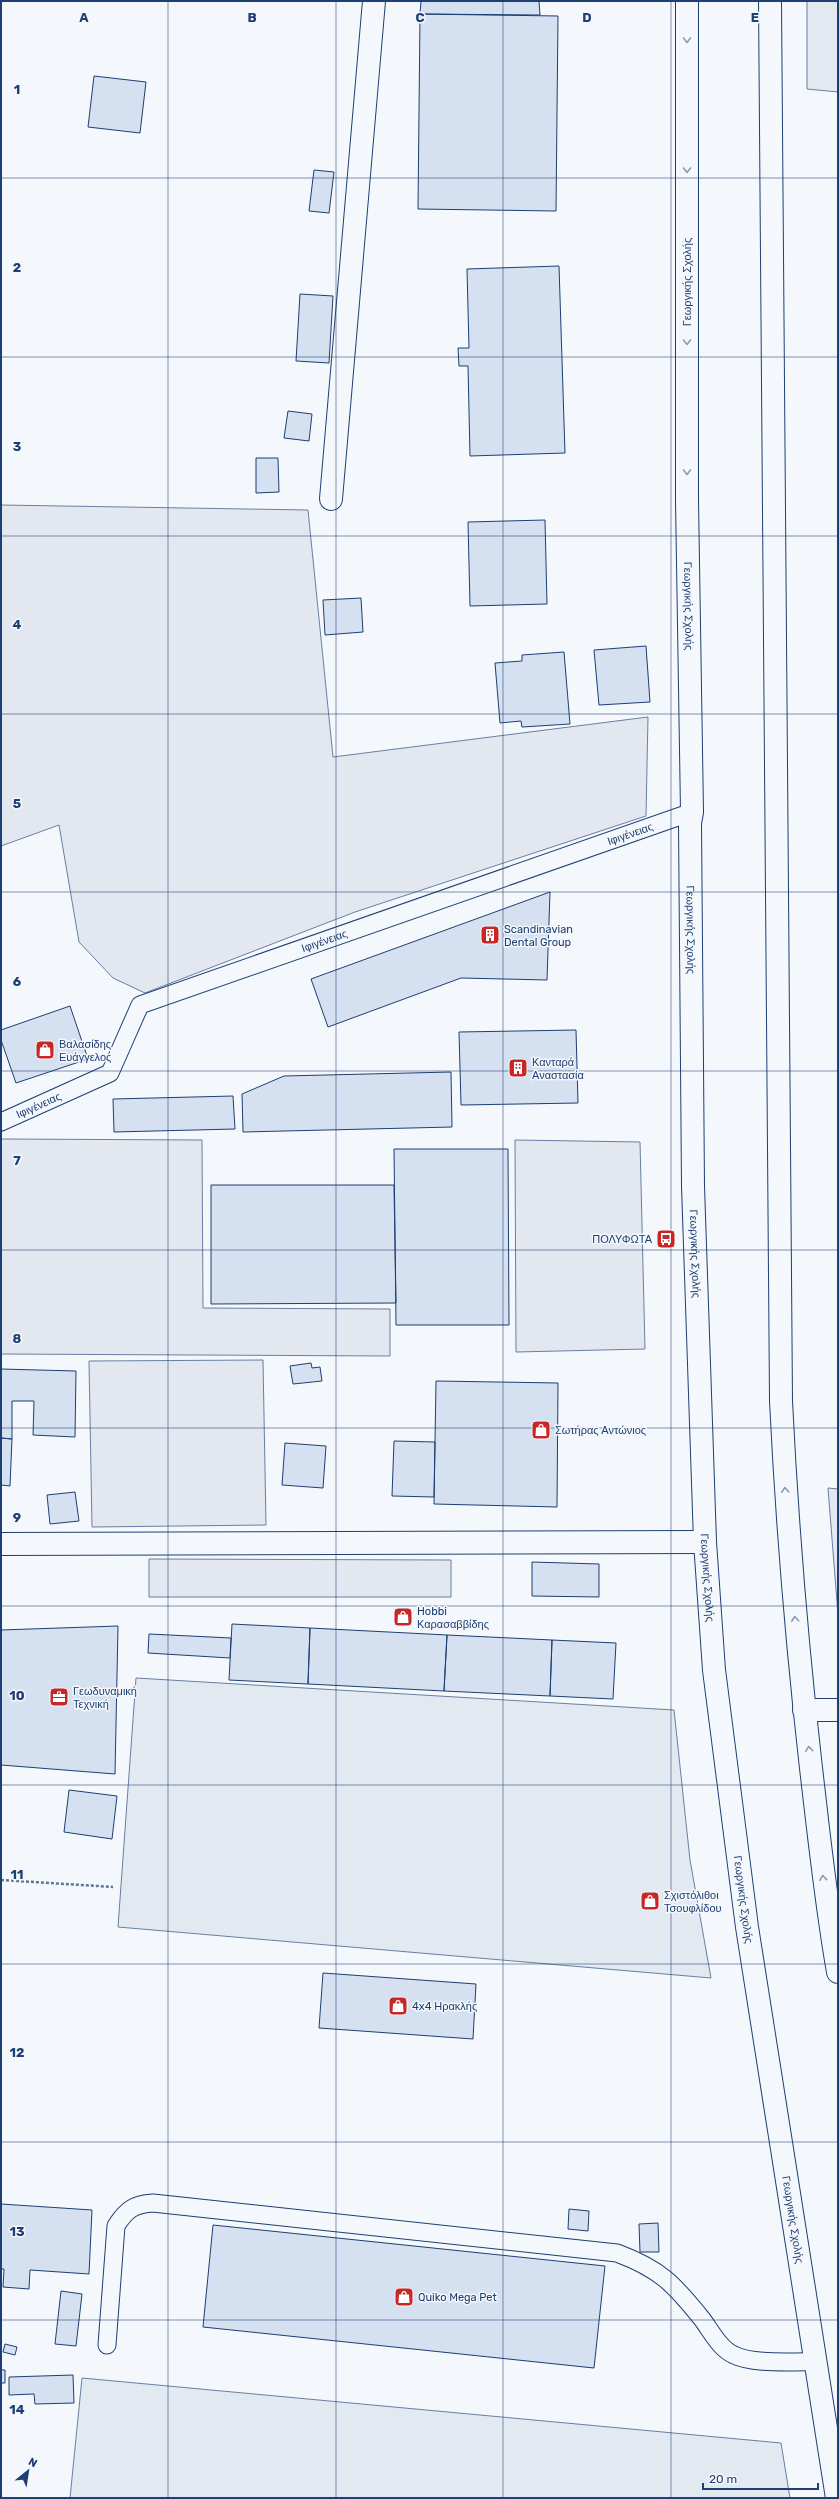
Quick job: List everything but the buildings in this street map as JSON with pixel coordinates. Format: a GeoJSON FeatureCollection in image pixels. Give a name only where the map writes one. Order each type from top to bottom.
{"type":"FeatureCollection","features":[{"type":"Feature","properties":{"kind":"main road"},"geometry":{"type":"LineString","coordinates":[[331,499],[374,1]]}},
{"type":"Feature","properties":{"kind":"main road","name":"Γεωργικής Σχολής"},"geometry":{"type":"LineString","coordinates":[[687,1],[687,500],[692,812],[690,823],[693,1186],[705,1542],[714,1670],[728,1790],[747,1927],[837,2498]]}},
{"type":"Feature","properties":{"kind":"main road"},"geometry":{"type":"LineString","coordinates":[[770,1],[781,1401],[787,1529],[804,1710],[827,1907],[838,1972]]}},
{"type":"Feature","properties":{"kind":"main road"},"geometry":{"type":"LineString","coordinates":[[1,1544],[705,1542]]}},
{"type":"Feature","properties":{"kind":"main road"},"geometry":{"type":"LineString","coordinates":[[804,1710],[838,1710]]}},
{"type":"Feature","properties":{"kind":"main road"},"geometry":{"type":"LineString","coordinates":[[827,1907],[838,1925]]}},
{"type":"Feature","properties":{"kind":"lane","name":"Ιφιγένειας"},"geometry":{"type":"LineString","coordinates":[[1,1122],[110,1073],[140,1005],[692,812]]}},
{"type":"Feature","properties":{"kind":"lane"},"geometry":{"type":"LineString","coordinates":[[107,2345],[116,2226],[125,2212],[139,2204],[153,2203],[617,2253],[642,2262],[664,2276],[684,2296],[722,2345],[734,2355],[749,2360],[816,2362]]}},
{"type":"Feature","properties":{"kind":"path"},"geometry":{"type":"LineString","coordinates":[[1,1880],[113,1887]]}},
{"type":"Feature","properties":{"kind":"shaded area"},"geometry":{"type":"Polygon","coordinates":[[[807,1],[838,1],[838,92],[807,89],[807,1]]]}},
{"type":"Feature","properties":{"kind":"shaded area"},"geometry":{"type":"Polygon","coordinates":[[[1,505],[308,510],[333,757],[648,717],[646,816],[355,912],[145,993],[113,978],[79,942],[59,825],[1,846],[1,505]]]}},
{"type":"Feature","properties":{"kind":"shaded area"},"geometry":{"type":"Polygon","coordinates":[[[1,1139],[202,1140],[203,1308],[390,1309],[390,1356],[1,1354],[1,1139]]]}},
{"type":"Feature","properties":{"kind":"shaded area"},"geometry":{"type":"Polygon","coordinates":[[[515,1140],[640,1142],[645,1349],[516,1352],[515,1140]]]}},
{"type":"Feature","properties":{"kind":"shaded area"},"geometry":{"type":"Polygon","coordinates":[[[263,1360],[266,1525],[92,1527],[89,1361],[263,1360]]]}},
{"type":"Feature","properties":{"kind":"shaded area"},"geometry":{"type":"Polygon","coordinates":[[[828,1488],[838,1489],[838,1615],[828,1488]]]}},
{"type":"Feature","properties":{"kind":"shaded area"},"geometry":{"type":"Polygon","coordinates":[[[149,1559],[451,1560],[451,1597],[149,1597],[149,1559]]]}},
{"type":"Feature","properties":{"kind":"shaded area"},"geometry":{"type":"Polygon","coordinates":[[[136,1678],[674,1710],[690,1860],[711,1978],[118,1927],[136,1678]]]}},
{"type":"Feature","properties":{"kind":"shaded area"},"geometry":{"type":"Polygon","coordinates":[[[82,2378],[781,2443],[790,2498],[70,2498],[82,2378]]]}},
{"type":"Feature","properties":{"kind":"place","name":"Scandinavian Dental Group"},"geometry":{"type":"Point","coordinates":[490,935]}},
{"type":"Feature","properties":{"kind":"place","name":"Βαλασίδης Ευάγγελος"},"geometry":{"type":"Point","coordinates":[45,1050]}},
{"type":"Feature","properties":{"kind":"place","name":"Κανταρά Αναστασία"},"geometry":{"type":"Point","coordinates":[518,1068]}},
{"type":"Feature","properties":{"kind":"place","name":"ΠΟΛΥΦΩΤΑ"},"geometry":{"type":"Point","coordinates":[666,1239]}},
{"type":"Feature","properties":{"kind":"place","name":"Σωτήρας Αντώνιος"},"geometry":{"type":"Point","coordinates":[541,1430]}},
{"type":"Feature","properties":{"kind":"place","name":"Hobbi Καρασαββίδης"},"geometry":{"type":"Point","coordinates":[403,1617]}},
{"type":"Feature","properties":{"kind":"place","name":"Γεωδυναμική Τεχνική"},"geometry":{"type":"Point","coordinates":[59,1697]}},
{"type":"Feature","properties":{"kind":"place","name":"Σχιστόλιθοι Τσουφλίδου"},"geometry":{"type":"Point","coordinates":[650,1901]}},
{"type":"Feature","properties":{"kind":"place","name":"4x4 Ηρακλής"},"geometry":{"type":"Point","coordinates":[398,2006]}},
{"type":"Feature","properties":{"kind":"place","name":"Quiko Mega Pet"},"geometry":{"type":"Point","coordinates":[404,2297]}}]}
